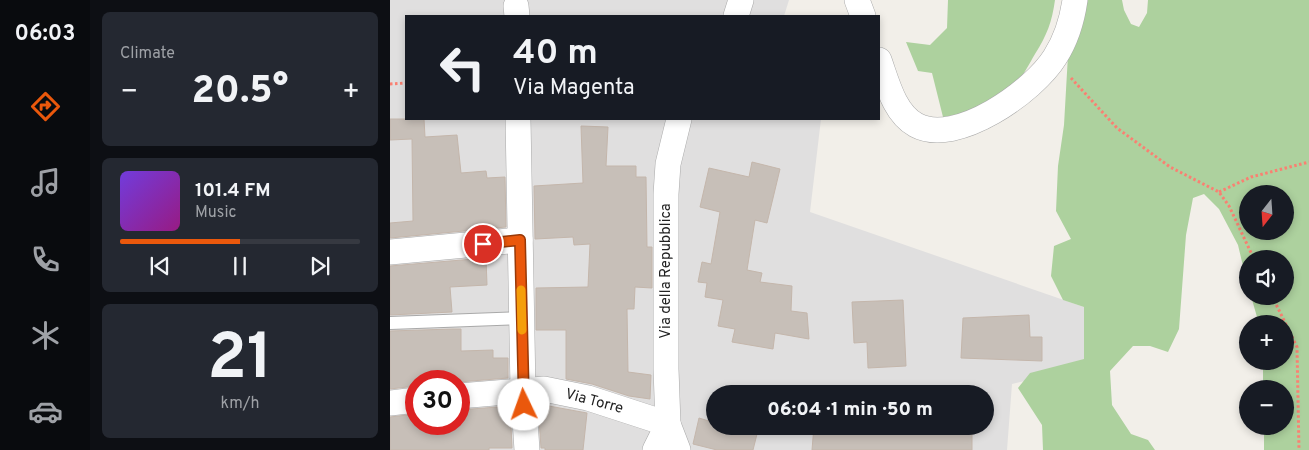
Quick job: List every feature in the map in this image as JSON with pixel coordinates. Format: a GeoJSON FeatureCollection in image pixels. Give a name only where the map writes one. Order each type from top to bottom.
{"type":"FeatureCollection","features":[{"type":"Feature","properties":{"kind":"street"},"geometry":{"type":"LineString","coordinates":[[736,15],[741,0]]}},
{"type":"Feature","properties":{"kind":"street"},"geometry":{"type":"LineString","coordinates":[[857,0],[863,15]]}},
{"type":"Feature","properties":{"kind":"street"},"geometry":{"type":"LineString","coordinates":[[880,63],[896,103],[915,125],[931,130],[951,129],[997,110],[1013,100],[1034,82],[1054,59],[1070,25],[1074,0]]}},
{"type":"Feature","properties":{"kind":"street"},"geometry":{"type":"LineString","coordinates":[[518,120],[521,318],[527,450]]}},
{"type":"Feature","properties":{"kind":"street","name":"Via della Repubblica"},"geometry":{"type":"LineString","coordinates":[[668,424],[666,194],[668,164],[679,120]]}},
{"type":"Feature","properties":{"kind":"street"},"geometry":{"type":"LineString","coordinates":[[390,252],[520,240]]}},
{"type":"Feature","properties":{"kind":"street","name":"Via Torre"},"geometry":{"type":"LineString","coordinates":[[470,395],[544,389],[588,398],[668,424]]}},
{"type":"Feature","properties":{"kind":"street"},"geometry":{"type":"LineString","coordinates":[[390,403],[405,401]]}},
{"type":"Feature","properties":{"kind":"street"},"geometry":{"type":"LineString","coordinates":[[655,450],[668,424]]}},
{"type":"Feature","properties":{"kind":"street"},"geometry":{"type":"LineString","coordinates":[[668,424],[678,450]]}},
{"type":"Feature","properties":{"kind":"lane"},"geometry":{"type":"LineString","coordinates":[[390,323],[521,318]]}},
{"type":"Feature","properties":{"kind":"path"},"geometry":{"type":"LineString","coordinates":[[1054,59],[1117,128],[1170,167],[1219,192],[1250,250]]}},
{"type":"Feature","properties":{"kind":"path"},"geometry":{"type":"LineString","coordinates":[[390,84],[405,83]]}},
{"type":"Feature","properties":{"kind":"path"},"geometry":{"type":"LineString","coordinates":[[1219,192],[1251,176],[1309,162]]}},
{"type":"Feature","properties":{"kind":"path"},"geometry":{"type":"LineString","coordinates":[[1276,305],[1297,347],[1299,450]]}},
{"type":"Feature","properties":{"kind":"shaded area"},"geometry":{"type":"Polygon","coordinates":[[[390,0],[789,0],[784,15],[405,15],[405,120],[821,120],[810,212],[1084,307],[1084,367],[1012,384],[1007,450],[390,450],[390,0]]]}},
{"type":"Feature","properties":{"kind":"green space"},"geometry":{"type":"Polygon","coordinates":[[[948,0],[1055,0],[1051,22],[1046,34],[1016,83],[1001,96],[982,106],[943,117],[932,73],[918,71],[906,42],[930,45],[947,28],[948,0]]]}},
{"type":"Feature","properties":{"kind":"green space"},"geometry":{"type":"Polygon","coordinates":[[[1084,0],[1122,0],[1124,10],[1131,24],[1139,27],[1147,13],[1148,0],[1309,0],[1309,450],[1264,450],[1264,435],[1294,435],[1294,380],[1263,380],[1263,370],[1294,370],[1294,315],[1256,315],[1254,305],[1294,305],[1294,250],[1239,250],[1219,209],[1204,194],[1193,198],[1186,235],[1179,329],[1168,352],[1150,346],[1133,346],[1110,371],[1112,405],[1131,434],[1148,440],[1155,450],[1043,450],[1042,425],[1018,388],[1030,373],[1084,359],[1084,307],[1063,300],[1051,276],[1054,246],[1071,239],[1056,211],[1058,166],[1064,125],[1068,55],[1084,0]]]}},
{"type":"Feature","properties":{"kind":"building"},"geometry":{"type":"Polygon","coordinates":[[[390,119],[424,120],[425,137],[457,135],[461,173],[486,171],[487,178],[505,177],[506,227],[390,238],[390,223],[413,221],[412,139],[390,140],[390,119]]]}},
{"type":"Feature","properties":{"kind":"building"},"geometry":{"type":"Polygon","coordinates":[[[581,126],[608,127],[606,166],[636,166],[636,177],[646,177],[647,247],[652,247],[652,288],[635,287],[634,309],[627,309],[628,372],[651,375],[650,399],[629,396],[592,384],[566,379],[566,330],[536,330],[536,288],[588,287],[590,244],[574,245],[573,237],[535,239],[534,186],[583,183],[581,126]]]}},
{"type":"Feature","properties":{"kind":"building"},"geometry":{"type":"Polygon","coordinates":[[[752,162],[780,169],[767,223],[755,220],[747,270],[762,273],[760,282],[792,286],[791,311],[807,313],[809,339],[775,333],[773,349],[732,342],[735,329],[718,326],[723,300],[705,297],[707,283],[698,282],[702,262],[711,264],[720,212],[700,207],[709,168],[749,177],[752,162]]]}},
{"type":"Feature","properties":{"kind":"building"},"geometry":{"type":"Polygon","coordinates":[[[486,258],[487,285],[450,287],[452,312],[390,315],[390,266],[486,258]]]}},
{"type":"Feature","properties":{"kind":"building"},"geometry":{"type":"Polygon","coordinates":[[[903,300],[906,366],[868,368],[867,342],[854,343],[852,302],[903,300]]]}},
{"type":"Feature","properties":{"kind":"building"},"geometry":{"type":"Polygon","coordinates":[[[1029,315],[1030,337],[1042,337],[1042,361],[961,358],[963,318],[1029,315]]]}},
{"type":"Feature","properties":{"kind":"building"},"geometry":{"type":"Polygon","coordinates":[[[461,329],[461,351],[493,350],[493,358],[508,358],[508,378],[470,381],[470,370],[405,370],[405,387],[390,389],[390,331],[461,329]]]}},
{"type":"Feature","properties":{"kind":"building"},"geometry":{"type":"Polygon","coordinates":[[[538,404],[587,413],[583,450],[545,450],[545,448],[541,448],[538,404]]]}},
{"type":"Feature","properties":{"kind":"building"},"geometry":{"type":"Polygon","coordinates":[[[510,406],[512,448],[489,448],[489,450],[390,450],[390,417],[405,415],[405,435],[470,435],[470,409],[510,406]]]}},
{"type":"Feature","properties":{"kind":"building"},"geometry":{"type":"Polygon","coordinates":[[[699,418],[706,420],[706,435],[757,435],[753,450],[717,450],[693,444],[699,418]]]}},
{"type":"Feature","properties":{"kind":"building"},"geometry":{"type":"Polygon","coordinates":[[[813,435],[972,435],[972,450],[812,450],[813,435]]]}},
{"type":"Feature","properties":{"kind":"slow traffic"},"geometry":{"type":"LineString","coordinates":[[521,290],[522,330]]}},
{"type":"Feature","properties":{"kind":"route"},"geometry":{"type":"LineString","coordinates":[[483,244],[520,240],[524,405]]}}]}
